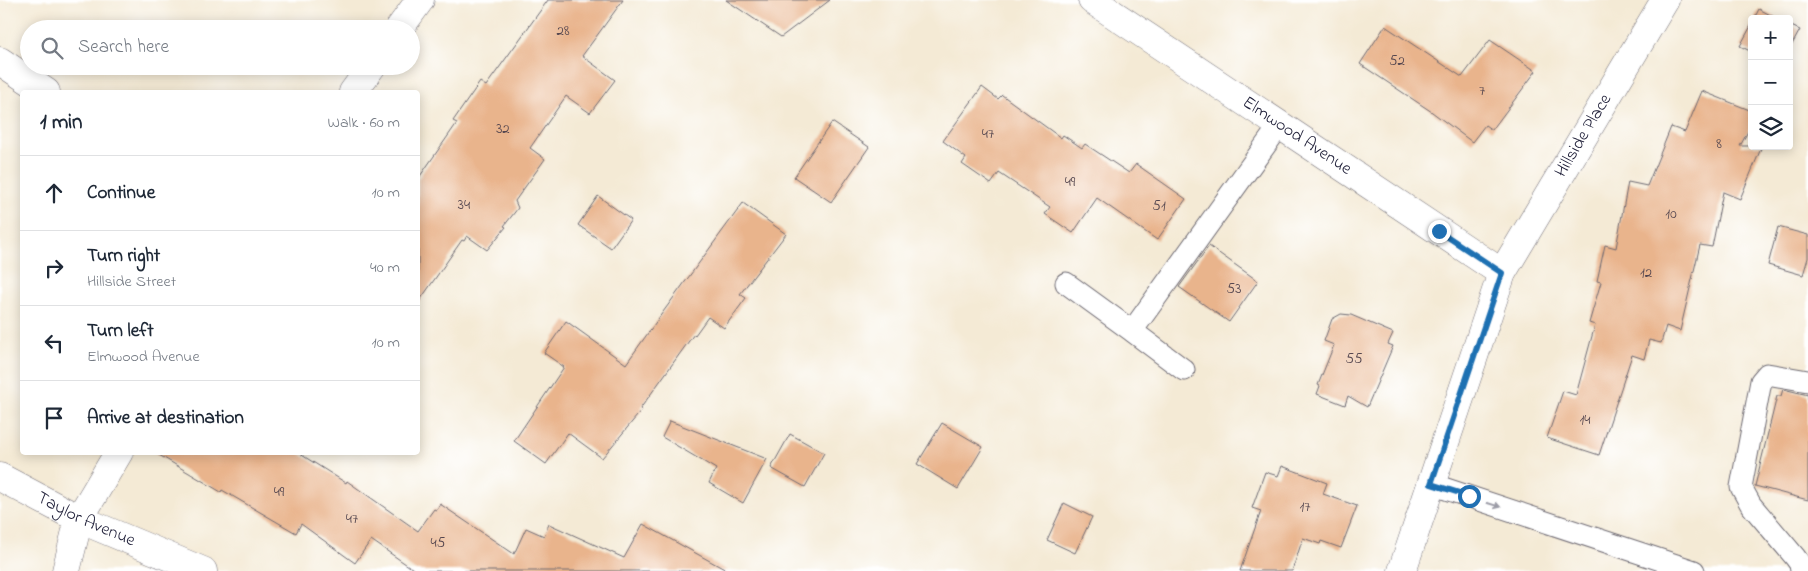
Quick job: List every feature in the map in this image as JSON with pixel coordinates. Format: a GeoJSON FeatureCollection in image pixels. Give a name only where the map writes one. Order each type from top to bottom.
{"type":"FeatureCollection","features":[{"type":"Feature","properties":{"kind":"street"},"geometry":{"type":"LineString","coordinates":[[406,20],[420,0]]}},
{"type":"Feature","properties":{"kind":"street","name":"Elmwood Avenue"},"geometry":{"type":"LineString","coordinates":[[1092,0],[1502,273]]}},
{"type":"Feature","properties":{"kind":"street","name":"Hillside Place"},"geometry":{"type":"LineString","coordinates":[[1402,571],[1502,273],[1665,0]]}},
{"type":"Feature","properties":{"kind":"street"},"geometry":{"type":"LineString","coordinates":[[0,61],[20,74]]}},
{"type":"Feature","properties":{"kind":"street"},"geometry":{"type":"LineString","coordinates":[[21,75],[43,90]]}},
{"type":"Feature","properties":{"kind":"street"},"geometry":{"type":"LineString","coordinates":[[354,90],[365,75]]}},
{"type":"Feature","properties":{"kind":"street"},"geometry":{"type":"LineString","coordinates":[[66,571],[79,519],[117,455]]}},
{"type":"Feature","properties":{"kind":"street","name":"Taylor Avenue"},"geometry":{"type":"LineString","coordinates":[[0,477],[79,519],[203,571]]}},
{"type":"Feature","properties":{"kind":"lane"},"geometry":{"type":"LineString","coordinates":[[1132,331],[1280,125]]}},
{"type":"Feature","properties":{"kind":"lane"},"geometry":{"type":"LineString","coordinates":[[1066,283],[1184,370]]}},
{"type":"Feature","properties":{"kind":"lane"},"geometry":{"type":"LineString","coordinates":[[1802,571],[1796,557],[1751,505],[1741,487],[1761,381],[1764,376],[1767,374],[1808,381]]}},
{"type":"Feature","properties":{"kind":"lane"},"geometry":{"type":"LineString","coordinates":[[1431,484],[1694,571]]}},
{"type":"Feature","properties":{"kind":"building"},"geometry":{"type":"Polygon","coordinates":[[[548,0],[623,0],[582,56],[615,80],[590,113],[566,96],[530,148],[545,159],[515,201],[518,208],[504,226],[506,227],[487,250],[467,236],[464,241],[462,240],[420,300],[420,176],[457,123],[453,121],[480,82],[486,86],[548,0]]]}},
{"type":"Feature","properties":{"kind":"building"},"geometry":{"type":"Polygon","coordinates":[[[726,0],[830,0],[781,37],[726,0]]]}},
{"type":"Feature","properties":{"kind":"building"},"geometry":{"type":"Polygon","coordinates":[[[1759,9],[1770,15],[1756,15],[1759,9]]]}},
{"type":"Feature","properties":{"kind":"building"},"geometry":{"type":"Polygon","coordinates":[[[1385,26],[1462,77],[1490,40],[1536,71],[1492,130],[1485,125],[1472,142],[1432,112],[1360,64],[1385,26]]]}},
{"type":"Feature","properties":{"kind":"building"},"geometry":{"type":"Polygon","coordinates":[[[1793,27],[1800,30],[1793,43],[1793,27]]]}},
{"type":"Feature","properties":{"kind":"building"},"geometry":{"type":"Polygon","coordinates":[[[1748,31],[1748,50],[1740,46],[1748,31]]]}},
{"type":"Feature","properties":{"kind":"building"},"geometry":{"type":"Polygon","coordinates":[[[982,87],[998,99],[1002,95],[1061,138],[1063,135],[1082,148],[1085,144],[1129,173],[1136,164],[1186,199],[1157,240],[1097,198],[1073,233],[1045,214],[1050,207],[999,173],[991,184],[962,164],[966,158],[943,141],[982,87]]]}},
{"type":"Feature","properties":{"kind":"building"},"geometry":{"type":"Polygon","coordinates":[[[1702,91],[1748,109],[1748,131],[1740,146],[1748,146],[1748,150],[1760,150],[1740,199],[1723,192],[1712,247],[1700,245],[1680,331],[1666,326],[1661,343],[1649,340],[1644,359],[1632,355],[1599,455],[1547,438],[1563,391],[1576,395],[1595,325],[1589,323],[1601,282],[1597,281],[1605,245],[1616,248],[1628,182],[1647,186],[1671,127],[1685,132],[1702,91]]]}},
{"type":"Feature","properties":{"kind":"building"},"geometry":{"type":"Polygon","coordinates":[[[832,122],[869,147],[831,202],[794,177],[832,122]]]}},
{"type":"Feature","properties":{"kind":"building"},"geometry":{"type":"Polygon","coordinates":[[[598,196],[631,220],[611,248],[578,225],[598,196]]]}},
{"type":"Feature","properties":{"kind":"building"},"geometry":{"type":"Polygon","coordinates":[[[743,203],[786,234],[740,294],[746,298],[724,328],[708,317],[640,409],[642,410],[602,458],[568,433],[546,464],[514,441],[564,367],[544,353],[566,321],[626,364],[743,203]]]}},
{"type":"Feature","properties":{"kind":"building"},"geometry":{"type":"Polygon","coordinates":[[[1778,227],[1808,235],[1808,258],[1803,275],[1768,265],[1778,227]]]}},
{"type":"Feature","properties":{"kind":"building"},"geometry":{"type":"Polygon","coordinates":[[[1209,246],[1258,281],[1229,322],[1179,287],[1209,246]]]}},
{"type":"Feature","properties":{"kind":"building"},"geometry":{"type":"Polygon","coordinates":[[[1341,314],[1351,315],[1393,333],[1388,344],[1393,346],[1367,407],[1348,396],[1345,405],[1317,394],[1320,386],[1318,385],[1334,345],[1324,341],[1332,319],[1341,314]]]}},
{"type":"Feature","properties":{"kind":"building"},"geometry":{"type":"Polygon","coordinates":[[[1783,389],[1808,395],[1808,500],[1755,486],[1777,396],[1781,396],[1783,389]]]}},
{"type":"Feature","properties":{"kind":"building"},"geometry":{"type":"Polygon","coordinates":[[[670,421],[767,459],[743,503],[709,483],[716,469],[662,437],[670,421]]]}},
{"type":"Feature","properties":{"kind":"building"},"geometry":{"type":"Polygon","coordinates":[[[942,423],[983,447],[958,489],[917,464],[942,423]]]}},
{"type":"Feature","properties":{"kind":"building"},"geometry":{"type":"Polygon","coordinates":[[[790,434],[824,453],[805,487],[771,468],[790,434]]]}},
{"type":"Feature","properties":{"kind":"building"},"geometry":{"type":"Polygon","coordinates":[[[159,455],[302,455],[346,483],[347,481],[418,531],[440,504],[514,554],[526,528],[544,536],[549,524],[624,558],[643,524],[728,571],[416,571],[371,540],[355,563],[301,524],[296,533],[222,490],[221,492],[159,455]]]}},
{"type":"Feature","properties":{"kind":"building"},"geometry":{"type":"Polygon","coordinates":[[[1282,466],[1327,483],[1323,494],[1357,506],[1341,548],[1321,541],[1320,544],[1303,538],[1292,571],[1240,571],[1261,511],[1252,508],[1265,472],[1278,476],[1282,466]]]}},
{"type":"Feature","properties":{"kind":"building"},"geometry":{"type":"Polygon","coordinates":[[[1064,503],[1092,517],[1075,553],[1047,540],[1064,503]]]}},
{"type":"Feature","properties":{"kind":"route"},"geometry":{"type":"LineString","coordinates":[[1439,231],[1502,273],[1431,484],[1469,496]]}}]}
